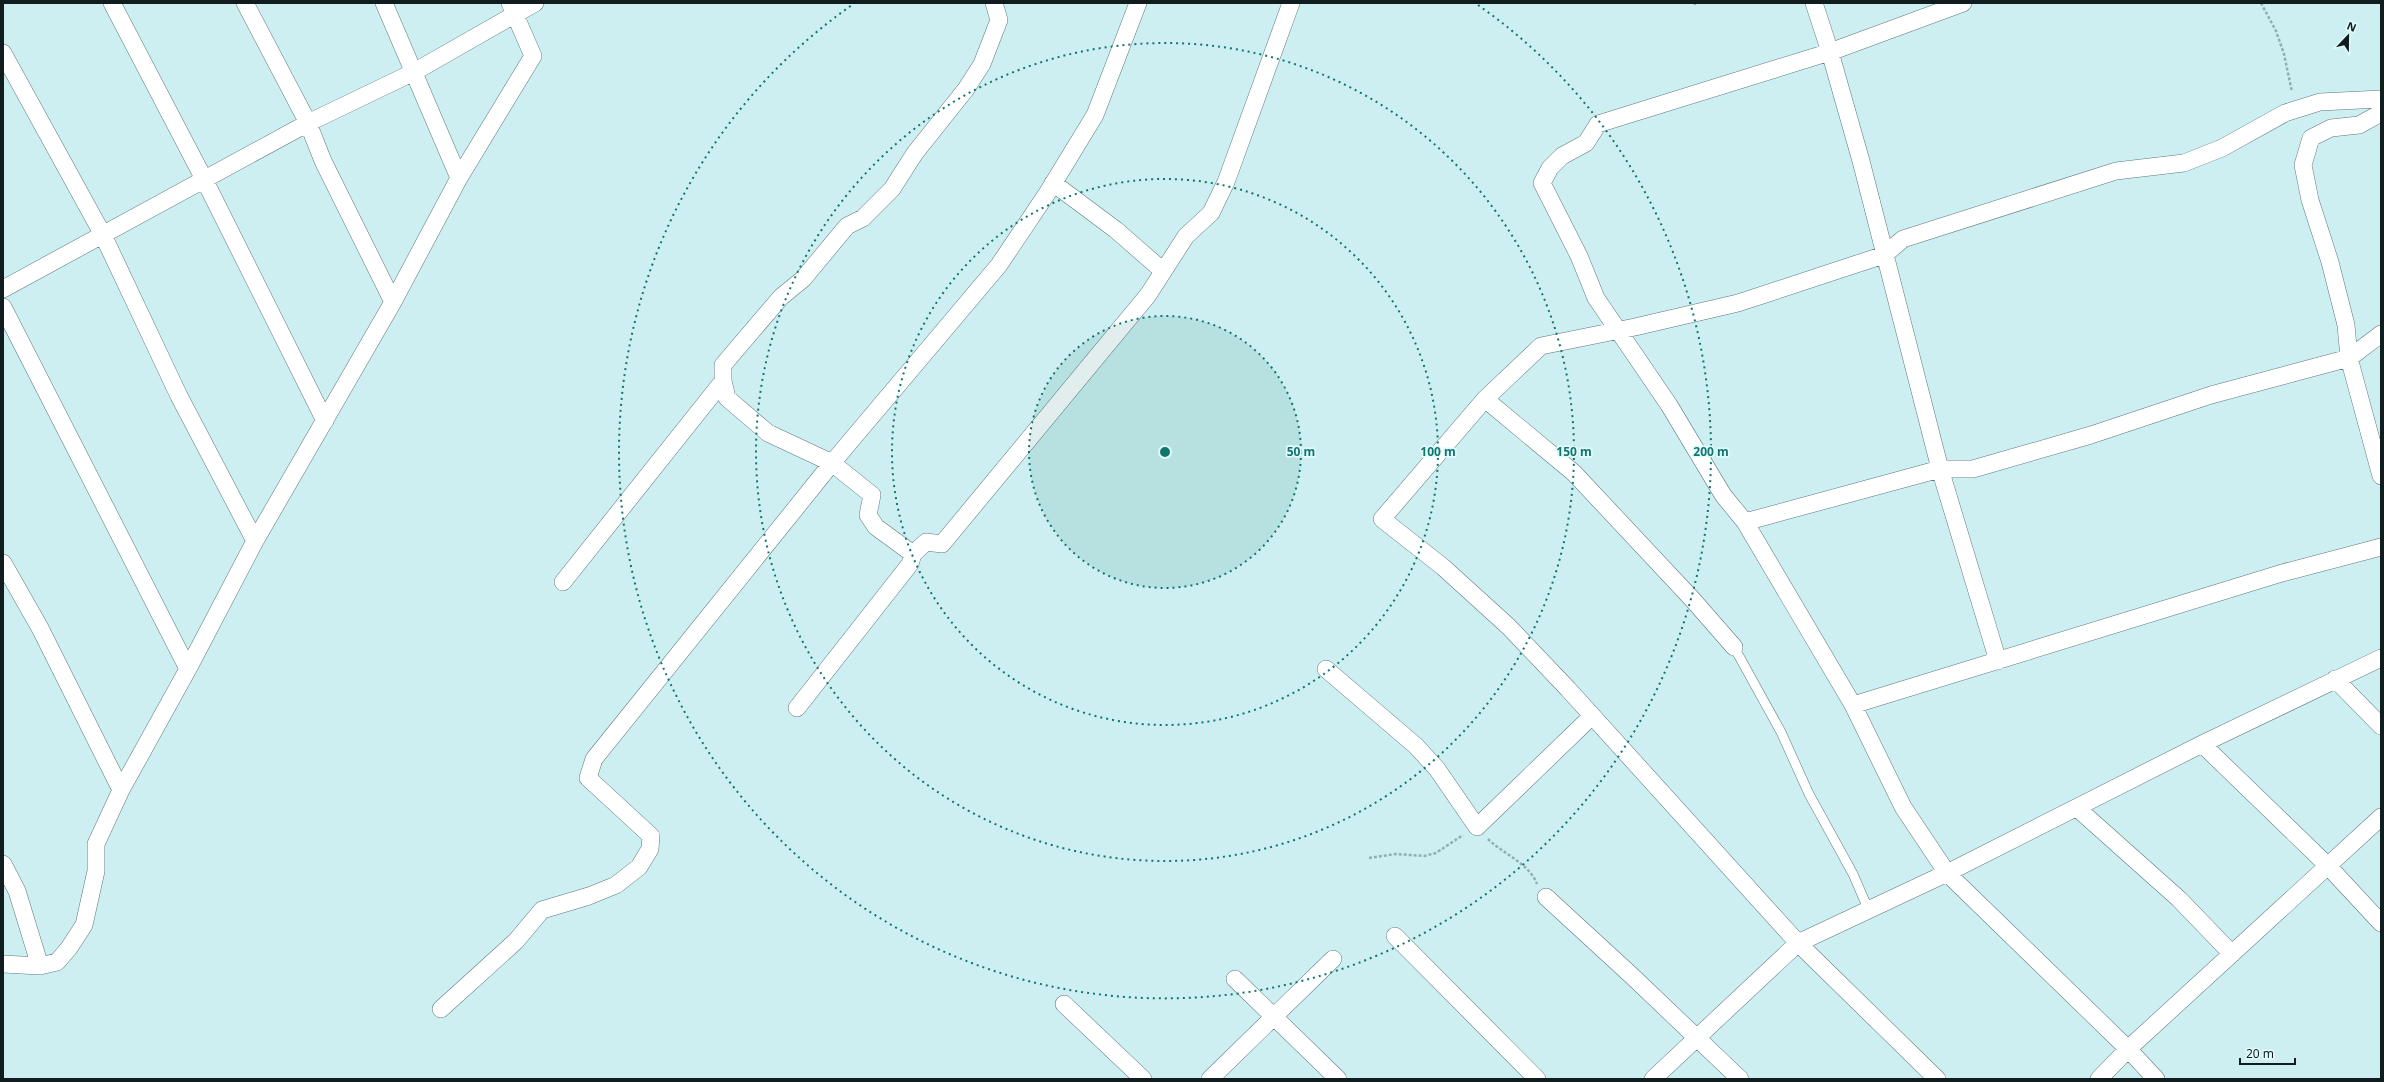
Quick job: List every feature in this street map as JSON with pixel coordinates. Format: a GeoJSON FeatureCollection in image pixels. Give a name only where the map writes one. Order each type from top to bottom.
{"type":"FeatureCollection","features":[{"type":"Feature","properties":{"kind":"street"},"geometry":{"type":"LineString","coordinates":[[112,3],[205,181],[325,421]]}},
{"type":"Feature","properties":{"kind":"street"},"geometry":{"type":"LineString","coordinates":[[246,3],[308,124],[323,160],[393,302]]}},
{"type":"Feature","properties":{"kind":"street"},"geometry":{"type":"LineString","coordinates":[[384,3],[460,178]]}},
{"type":"Feature","properties":{"kind":"street"},"geometry":{"type":"LineString","coordinates":[[3,289],[308,124],[414,72],[512,9],[535,3]]}},
{"type":"Feature","properties":{"kind":"street"},"geometry":{"type":"LineString","coordinates":[[913,554],[876,527],[868,515],[872,495],[832,463],[768,433],[728,398],[723,381],[722,365],[781,297],[803,279],[847,226],[863,218],[892,189],[915,153],[966,89],[982,64],[999,20],[994,3]]}},
{"type":"Feature","properties":{"kind":"street"},"geometry":{"type":"LineString","coordinates":[[441,1009],[516,941],[542,910],[589,896],[616,885],[639,867],[650,849],[651,836],[588,778],[594,759],[832,463],[999,265],[1053,183],[1095,115],[1138,3]]}},
{"type":"Feature","properties":{"kind":"street"},"geometry":{"type":"LineString","coordinates":[[797,708],[910,564],[913,554],[926,542],[942,544],[1148,295],[1186,236],[1211,213],[1226,182],[1291,3]]}},
{"type":"Feature","properties":{"kind":"street"},"geometry":{"type":"LineString","coordinates":[[1814,3],[1830,52],[1861,161],[1940,469],[1998,661]]}},
{"type":"Feature","properties":{"kind":"street"},"geometry":{"type":"LineString","coordinates":[[1963,3],[1830,52],[1598,124],[1586,143],[1562,156],[1550,168],[1542,182],[1579,256],[1596,298],[1617,331],[1669,405],[1723,495],[1745,522],[1853,705],[1903,807],[1948,873],[2128,1049],[2156,1079]]}},
{"type":"Feature","properties":{"kind":"street"},"geometry":{"type":"LineString","coordinates":[[3,964],[40,966],[57,962],[69,948],[84,925],[96,871],[96,844],[121,790],[188,669],[255,541],[393,302],[460,178],[533,56],[512,9]]}},
{"type":"Feature","properties":{"kind":"street"},"geometry":{"type":"LineString","coordinates":[[3,53],[103,235],[179,396],[255,541]]}},
{"type":"Feature","properties":{"kind":"street"},"geometry":{"type":"LineString","coordinates":[[1937,1079],[1798,943],[1509,627],[1443,566],[1382,519],[1485,399],[1541,346],[1617,331],[1738,303],[1884,255],[1903,239],[2116,171],[2184,163],[2222,148],[2285,113],[2320,102],[2381,99]]}},
{"type":"Feature","properties":{"kind":"street"},"geometry":{"type":"LineString","coordinates":[[2381,114],[2359,125],[2331,128],[2311,138],[2303,165],[2310,200],[2334,276],[2346,326],[2349,358],[2381,476]]}},
{"type":"Feature","properties":{"kind":"street"},"geometry":{"type":"LineString","coordinates":[[1053,183],[1116,230],[1163,271]]}},
{"type":"Feature","properties":{"kind":"street"},"geometry":{"type":"LineString","coordinates":[[3,307],[188,669]]}},
{"type":"Feature","properties":{"kind":"street"},"geometry":{"type":"LineString","coordinates":[[1745,522],[1940,469],[1973,469],[2091,435],[2211,396],[2349,358],[2381,334]]}},
{"type":"Feature","properties":{"kind":"street"},"geometry":{"type":"LineString","coordinates":[[562,582],[723,381]]}},
{"type":"Feature","properties":{"kind":"street"},"geometry":{"type":"LineString","coordinates":[[1485,399],[1574,473],[1693,600],[1734,647]]}},
{"type":"Feature","properties":{"kind":"street"},"geometry":{"type":"LineString","coordinates":[[1853,705],[2282,574],[2381,547]]}},
{"type":"Feature","properties":{"kind":"street"},"geometry":{"type":"LineString","coordinates":[[3,563],[40,628],[121,790]]}},
{"type":"Feature","properties":{"kind":"street"},"geometry":{"type":"LineString","coordinates":[[1653,1079],[1798,943],[1948,873],[2202,744],[2381,658]]}},
{"type":"Feature","properties":{"kind":"street"},"geometry":{"type":"LineString","coordinates":[[1326,669],[1416,746],[1437,769],[1477,827],[1592,716]]}},
{"type":"Feature","properties":{"kind":"street"},"geometry":{"type":"LineString","coordinates":[[2335,679],[2381,726]]}},
{"type":"Feature","properties":{"kind":"street"},"geometry":{"type":"LineString","coordinates":[[2202,744],[2328,866],[2381,922]]}},
{"type":"Feature","properties":{"kind":"street"},"geometry":{"type":"LineString","coordinates":[[2077,808],[2179,900],[2232,954]]}},
{"type":"Feature","properties":{"kind":"street"},"geometry":{"type":"LineString","coordinates":[[2099,1079],[2128,1049],[2381,817]]}},
{"type":"Feature","properties":{"kind":"street"},"geometry":{"type":"LineString","coordinates":[[3,864],[17,891],[40,966]]}},
{"type":"Feature","properties":{"kind":"street"},"geometry":{"type":"LineString","coordinates":[[1546,897],[1740,1079]]}},
{"type":"Feature","properties":{"kind":"street"},"geometry":{"type":"LineString","coordinates":[[1395,936],[1537,1079]]}},
{"type":"Feature","properties":{"kind":"street"},"geometry":{"type":"LineString","coordinates":[[1210,1079],[1333,959]]}},
{"type":"Feature","properties":{"kind":"street"},"geometry":{"type":"LineString","coordinates":[[1234,978],[1338,1079]]}},
{"type":"Feature","properties":{"kind":"street"},"geometry":{"type":"LineString","coordinates":[[1064,1004],[1143,1079]]}},
{"type":"Feature","properties":{"kind":"lane"},"geometry":{"type":"LineString","coordinates":[[1734,647],[1781,732],[1809,794],[1853,874],[1869,911]]}},
{"type":"Feature","properties":{"kind":"path"},"geometry":{"type":"LineString","coordinates":[[2261,3],[2276,31],[2284,54],[2297,109]]}},
{"type":"Feature","properties":{"kind":"path"},"geometry":{"type":"LineString","coordinates":[[1369,858],[1396,854],[1424,856],[1436,853],[1477,827],[1504,853],[1528,870],[1546,897]]}}]}
